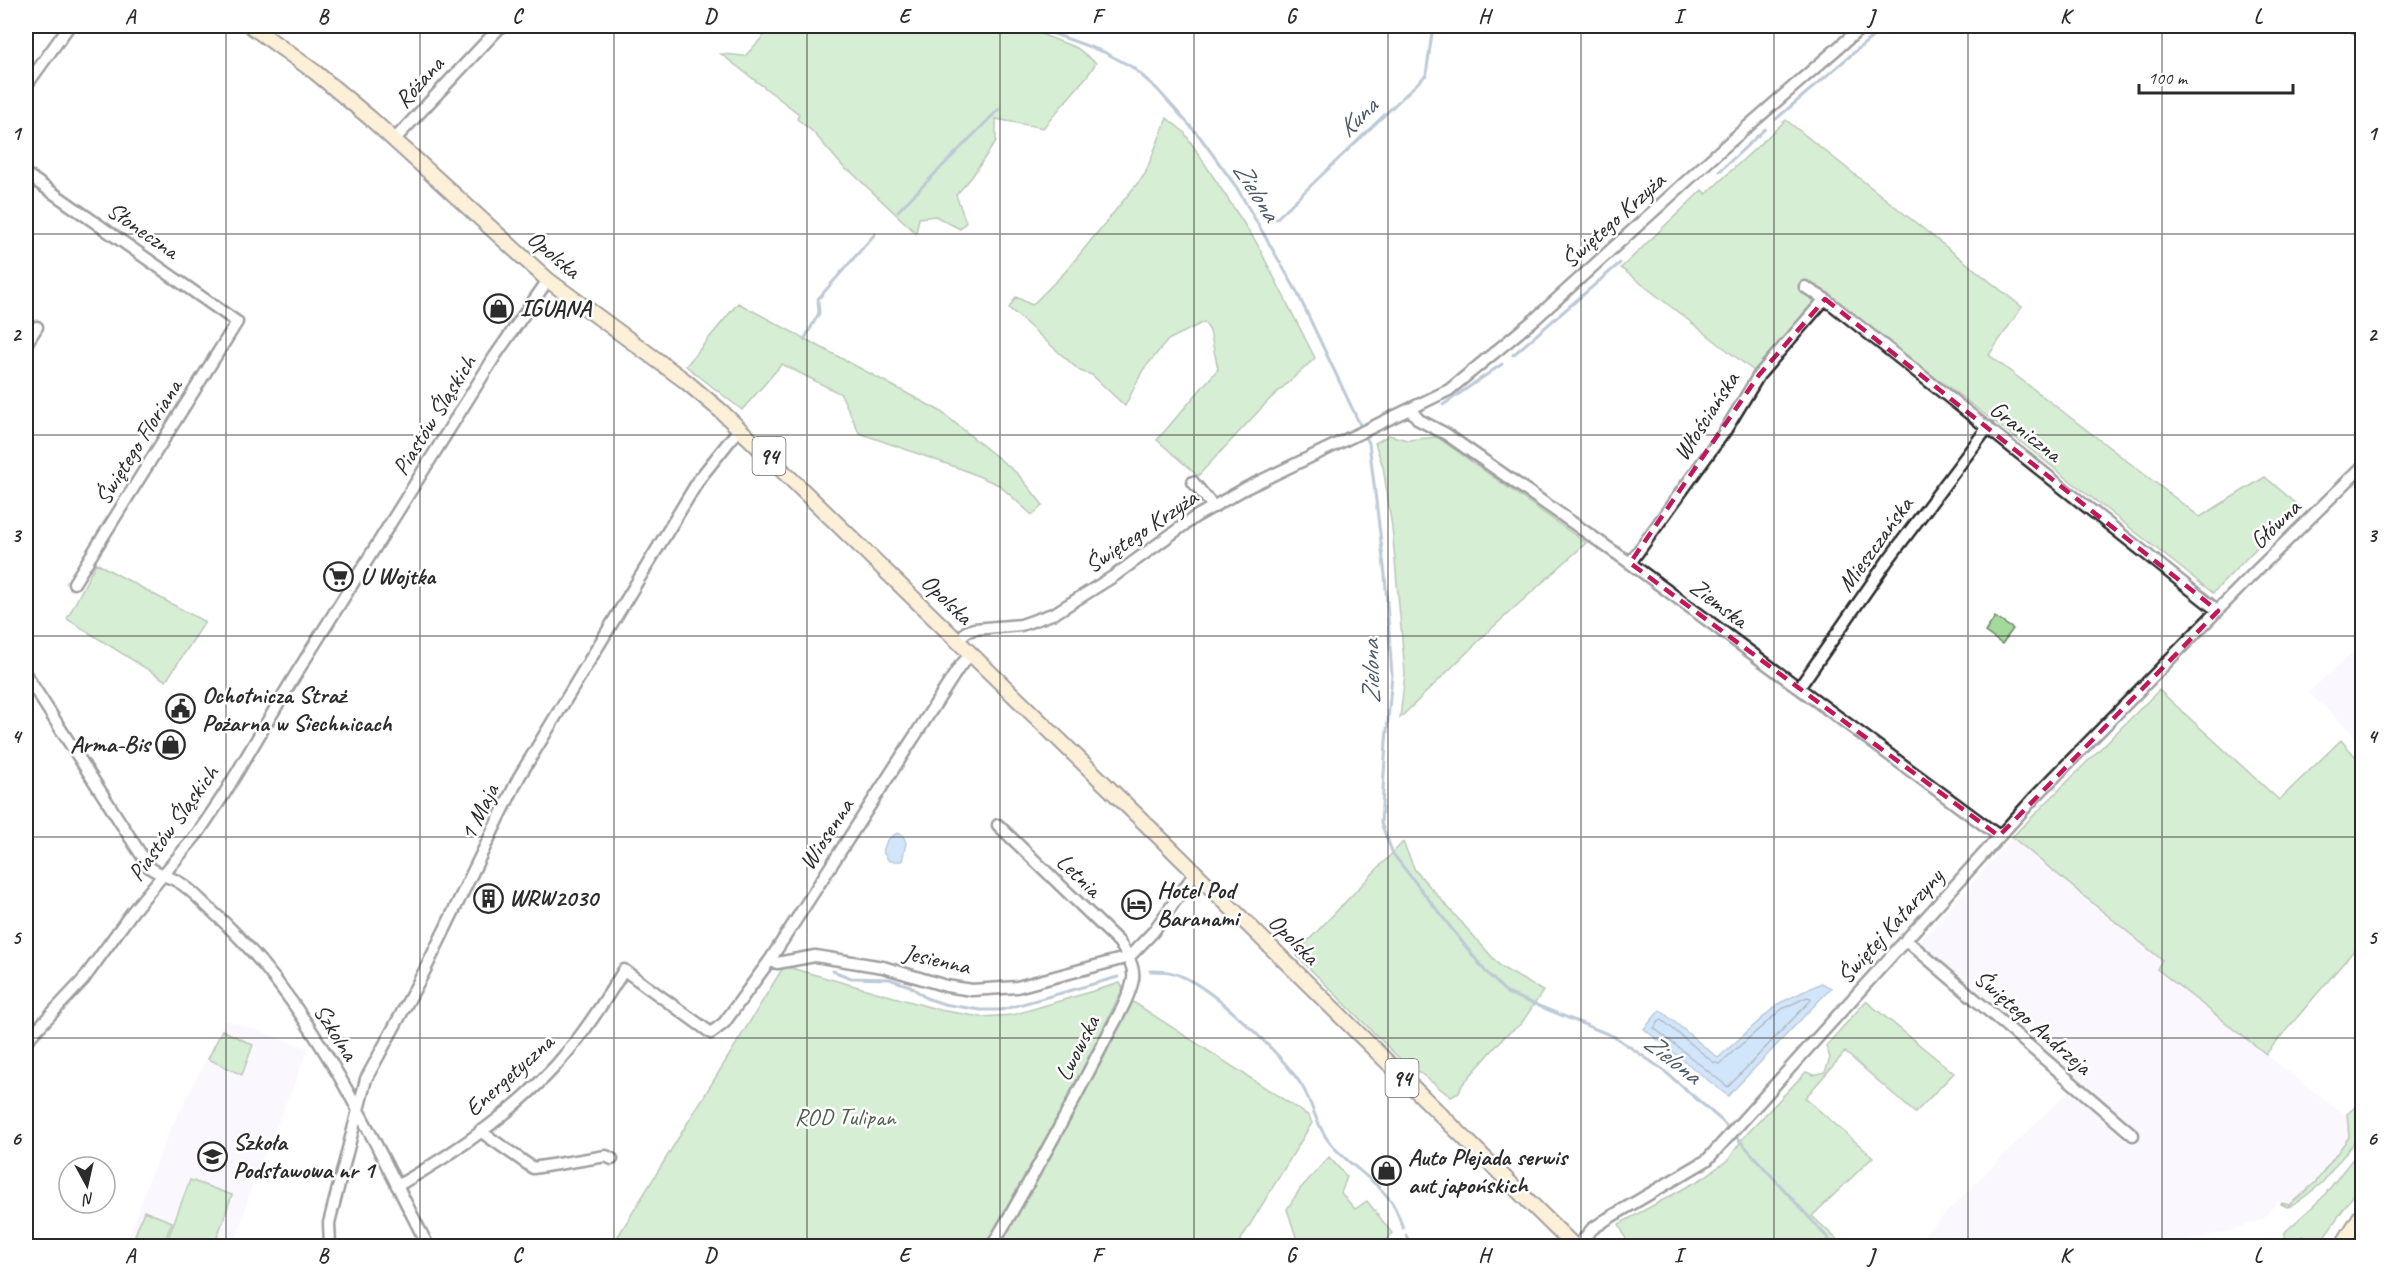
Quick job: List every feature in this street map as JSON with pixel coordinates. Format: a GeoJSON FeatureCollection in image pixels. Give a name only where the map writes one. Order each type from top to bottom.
{"type":"FeatureCollection","features":[{"type":"Feature","properties":{"kind":"main road","name":"Opolska"},"geometry":{"type":"LineString","coordinates":[[251,26],[315,72],[394,140],[548,280],[684,380],[740,428],[1576,1246]]}},
{"type":"Feature","properties":{"kind":"main road"},"geometry":{"type":"LineString","coordinates":[[2332,1246],[2361,1217]]}},
{"type":"Feature","properties":{"kind":"main road"},"geometry":{"type":"LineString","coordinates":[[2342,1246],[2361,1217]]}},
{"type":"Feature","properties":{"kind":"street"},"geometry":{"type":"LineString","coordinates":[[26,86],[69,26]]}},
{"type":"Feature","properties":{"kind":"street","name":"Różana"},"geometry":{"type":"LineString","coordinates":[[394,140],[501,26]]}},
{"type":"Feature","properties":{"kind":"street","name":"Świętego Krzyża"},"geometry":{"type":"LineString","coordinates":[[958,641],[966,632],[974,629],[1021,625],[1055,613],[1114,576],[1195,517],[1246,488],[1449,390],[1535,319],[1745,128],[1863,26]]}},
{"type":"Feature","properties":{"kind":"street"},"geometry":{"type":"LineString","coordinates":[[2354,26],[2362,32]]}},
{"type":"Feature","properties":{"kind":"street","name":"Słoneczna"},"geometry":{"type":"LineString","coordinates":[[26,174],[237,322]]}},
{"type":"Feature","properties":{"kind":"street","name":"Piastów Śląskich"},"geometry":{"type":"LineString","coordinates":[[26,1041],[79,986],[133,911],[198,833],[495,356],[548,280]]}},
{"type":"Feature","properties":{"kind":"street","name":"Graniczna"},"geometry":{"type":"LineString","coordinates":[[1805,287],[1825,299],[2218,611]]}},
{"type":"Feature","properties":{"kind":"street","name":"Włościańska"},"geometry":{"type":"LineString","coordinates":[[1630,562],[1725,431],[1759,375],[1825,299]]}},
{"type":"Feature","properties":{"kind":"street","name":"Świętego Floriana"},"geometry":{"type":"LineString","coordinates":[[74,583],[237,322]]}},
{"type":"Feature","properties":{"kind":"street"},"geometry":{"type":"LineString","coordinates":[[26,344],[37,327]]}},
{"type":"Feature","properties":{"kind":"street","name":"Ziemska"},"geometry":{"type":"LineString","coordinates":[[1410,409],[1419,420],[1446,434],[1630,562],[1999,836]]}},
{"type":"Feature","properties":{"kind":"street","name":"Mieszczańska"},"geometry":{"type":"LineString","coordinates":[[1799,688],[1888,560],[1988,427]]}},
{"type":"Feature","properties":{"kind":"street","name":"1 Maja"},"geometry":{"type":"LineString","coordinates":[[330,1246],[329,1223],[366,1078],[425,970],[519,777],[700,478],[740,428]]}},
{"type":"Feature","properties":{"kind":"street","name":"Główna"},"geometry":{"type":"LineString","coordinates":[[2218,611],[2362,467]]}},
{"type":"Feature","properties":{"kind":"street"},"geometry":{"type":"LineString","coordinates":[[1193,482],[1214,507]]}},
{"type":"Feature","properties":{"kind":"street","name":"Świętej Katarzyny"},"geometry":{"type":"LineString","coordinates":[[1576,1246],[1592,1229],[1698,1167],[1719,1147],[1999,836],[2218,611]]}},
{"type":"Feature","properties":{"kind":"street","name":"Wiosenna"},"geometry":{"type":"LineString","coordinates":[[624,970],[711,1033],[724,1023],[770,960],[960,666],[971,654]]}},
{"type":"Feature","properties":{"kind":"street","name":"Szkolna"},"geometry":{"type":"LineString","coordinates":[[26,677],[146,864],[163,876],[180,883],[214,912],[269,972],[306,1021],[358,1112],[428,1246]]}},
{"type":"Feature","properties":{"kind":"street","name":"Letnia"},"geometry":{"type":"LineString","coordinates":[[998,825],[1119,942],[1129,957]]}},
{"type":"Feature","properties":{"kind":"street"},"geometry":{"type":"LineString","coordinates":[[1129,957],[1153,932],[1195,873]]}},
{"type":"Feature","properties":{"kind":"street","name":"Świętego Andrzeja"},"geometry":{"type":"LineString","coordinates":[[1906,940],[2133,1135]]}},
{"type":"Feature","properties":{"kind":"street","name":"Jesienna"},"geometry":{"type":"LineString","coordinates":[[770,960],[777,963],[815,956],[883,968],[946,986],[993,990],[1064,976],[1129,957]]}},
{"type":"Feature","properties":{"kind":"street","name":"Lwowska"},"geometry":{"type":"LineString","coordinates":[[992,1246],[1064,1119],[1131,986],[1134,976],[1129,957]]}},
{"type":"Feature","properties":{"kind":"street","name":"Energetyczna"},"geometry":{"type":"LineString","coordinates":[[397,1186],[480,1131],[522,1098],[568,1052],[624,970]]}},
{"type":"Feature","properties":{"kind":"street"},"geometry":{"type":"LineString","coordinates":[[480,1131],[533,1168],[606,1156],[612,1159]]}},
{"type":"Feature","properties":{"kind":"highlighted area"},"geometry":{"type":"Polygon","coordinates":[[[1825,299],[2218,611],[1999,836],[1630,563],[1759,375],[1825,299]]]}},
{"type":"Feature","properties":{"kind":"shaded area"},"geometry":{"type":"Polygon","coordinates":[[[2362,644],[2362,743],[2308,692],[2362,644]]]}},
{"type":"Feature","properties":{"kind":"shaded area"},"geometry":{"type":"Polygon","coordinates":[[[2012,837],[2163,960],[2157,970],[2347,1117],[2349,1137],[2316,1182],[2288,1205],[2278,1201],[2263,1219],[2230,1231],[2158,1246],[1913,1246],[2069,1090],[2127,1141],[2136,1131],[1918,944],[2012,837]]]}},
{"type":"Feature","properties":{"kind":"shaded area","name":"Szkoła Podstawowa nr 1"},"geometry":{"type":"Polygon","coordinates":[[[226,1020],[309,1048],[252,1185],[235,1246],[126,1246],[148,1182],[170,1130],[226,1020]]]}},
{"type":"Feature","properties":{"kind":"green space"},"geometry":{"type":"Polygon","coordinates":[[[773,26],[1020,26],[1077,48],[1096,63],[1043,128],[996,119],[996,141],[971,178],[956,195],[966,222],[960,229],[935,216],[919,218],[916,233],[850,171],[846,170],[813,132],[797,119],[799,114],[721,54],[745,56],[773,26]]]}},
{"type":"Feature","properties":{"kind":"green space"},"geometry":{"type":"Polygon","coordinates":[[[1167,118],[1184,132],[1256,242],[1315,358],[1269,400],[1198,476],[1157,440],[1218,369],[1210,331],[1204,322],[1168,340],[1143,370],[1125,406],[1092,375],[1080,371],[1009,308],[1016,297],[1032,305],[1066,271],[1145,174],[1167,118]]]}},
{"type":"Feature","properties":{"kind":"green space"},"geometry":{"type":"Polygon","coordinates":[[[1786,120],[2022,307],[1989,355],[2200,517],[2265,477],[2298,505],[2213,593],[2003,428],[1812,285],[1815,301],[1759,375],[1621,268],[1702,190],[1706,194],[1786,120]]]}},
{"type":"Feature","properties":{"kind":"green space"},"geometry":{"type":"Polygon","coordinates":[[[738,303],[940,411],[1018,474],[1043,505],[1032,515],[999,485],[964,470],[859,433],[841,394],[782,364],[742,410],[686,366],[738,303]]]}},
{"type":"Feature","properties":{"kind":"green space"},"geometry":{"type":"Polygon","coordinates":[[[1389,435],[1407,440],[1437,437],[1586,543],[1490,630],[1400,718],[1405,673],[1392,527],[1383,467],[1375,443],[1389,435]]]}},
{"type":"Feature","properties":{"kind":"green space"},"geometry":{"type":"Polygon","coordinates":[[[96,563],[205,622],[166,681],[67,619],[96,563]]]}},
{"type":"Feature","properties":{"kind":"green space"},"geometry":{"type":"Polygon","coordinates":[[[1995,617],[2013,629],[2002,644],[1985,632],[1995,617]]]}},
{"type":"Feature","properties":{"kind":"green space"},"geometry":{"type":"Polygon","coordinates":[[[2159,690],[2279,800],[2341,740],[2362,764],[2362,941],[2266,1054],[2157,969],[2162,960],[2012,837],[2159,690]]]}},
{"type":"Feature","properties":{"kind":"green space"},"geometry":{"type":"Polygon","coordinates":[[[1403,842],[1415,870],[1501,967],[1543,991],[1521,1024],[1506,1035],[1462,1085],[1459,1093],[1451,1097],[1403,1062],[1297,956],[1304,945],[1403,842]]]}},
{"type":"Feature","properties":{"kind":"green space","name":"ROD Tulipan"},"geometry":{"type":"Polygon","coordinates":[[[784,966],[940,1010],[981,1017],[1013,1015],[1120,983],[1123,988],[1057,1121],[985,1246],[612,1246],[784,966]]]}},
{"type":"Feature","properties":{"kind":"green space"},"geometry":{"type":"Polygon","coordinates":[[[1130,1000],[1309,1116],[1312,1123],[1237,1246],[999,1246],[1105,1056],[1130,1000]]]}},
{"type":"Feature","properties":{"kind":"green space"},"geometry":{"type":"Polygon","coordinates":[[[1866,1001],[1954,1073],[1915,1113],[1845,1052],[1805,1098],[1873,1157],[1812,1216],[1844,1246],[1629,1246],[1619,1224],[1703,1178],[1729,1159],[1743,1138],[1806,1072],[1814,1075],[1825,1072],[1830,1058],[1826,1046],[1866,1001]]]}},
{"type":"Feature","properties":{"kind":"green space"},"geometry":{"type":"Polygon","coordinates":[[[222,1030],[253,1045],[242,1075],[208,1059],[222,1030]]]}},
{"type":"Feature","properties":{"kind":"green space"},"geometry":{"type":"Polygon","coordinates":[[[2355,1107],[2362,1114],[2362,1132],[2322,1183],[2294,1205],[2287,1207],[2281,1204],[2289,1205],[2316,1182],[2349,1137],[2347,1114],[2355,1107]]]}},
{"type":"Feature","properties":{"kind":"green space"},"geometry":{"type":"Polygon","coordinates":[[[2362,1147],[2362,1183],[2321,1241],[2302,1236],[2302,1246],[2284,1246],[2285,1232],[2322,1198],[2362,1147]]]}},
{"type":"Feature","properties":{"kind":"green space"},"geometry":{"type":"Polygon","coordinates":[[[1329,1157],[1347,1177],[1341,1193],[1355,1209],[1367,1201],[1392,1233],[1383,1246],[1299,1246],[1287,1209],[1300,1189],[1329,1157]]]}},
{"type":"Feature","properties":{"kind":"green space"},"geometry":{"type":"Polygon","coordinates":[[[190,1180],[232,1195],[214,1246],[165,1246],[190,1180]]]}},
{"type":"Feature","properties":{"kind":"green space"},"geometry":{"type":"Polygon","coordinates":[[[144,1211],[172,1222],[163,1246],[131,1246],[144,1211]]]}},
{"type":"Feature","properties":{"kind":"water"},"geometry":{"type":"Polygon","coordinates":[[[897,833],[903,835],[906,843],[902,861],[889,861],[883,852],[887,840],[897,833]]]}},
{"type":"Feature","properties":{"kind":"water"},"geometry":{"type":"Polygon","coordinates":[[[1821,983],[1831,988],[1728,1096],[1644,1029],[1660,1010],[1718,1058],[1778,1004],[1821,983]]]}},
{"type":"Feature","properties":{"kind":"waterway","name":"Zielona"},"geometry":{"type":"LineString","coordinates":[[1032,26],[1104,52],[1132,67],[1157,89],[1200,137],[1237,188],[1296,290],[1362,429]]}},
{"type":"Feature","properties":{"kind":"waterway","name":"Kuna"},"geometry":{"type":"LineString","coordinates":[[1276,219],[1426,75],[1433,26]]}},
{"type":"Feature","properties":{"kind":"waterway"},"geometry":{"type":"LineString","coordinates":[[1776,119],[1885,26]]}},
{"type":"Feature","properties":{"kind":"waterway"},"geometry":{"type":"LineString","coordinates":[[898,211],[999,109]]}},
{"type":"Feature","properties":{"kind":"waterway"},"geometry":{"type":"LineString","coordinates":[[1720,171],[1765,129]]}},
{"type":"Feature","properties":{"kind":"waterway"},"geometry":{"type":"LineString","coordinates":[[804,340],[819,313],[818,299],[875,234]]}},
{"type":"Feature","properties":{"kind":"waterway"},"geometry":{"type":"LineString","coordinates":[[1513,355],[1620,263]]}},
{"type":"Feature","properties":{"kind":"waterway"},"geometry":{"type":"LineString","coordinates":[[1443,405],[1502,364]]}},
{"type":"Feature","properties":{"kind":"waterway","name":"Zielona"},"geometry":{"type":"LineString","coordinates":[[1365,435],[1369,443],[1385,575],[1392,675],[1381,823],[1393,854],[1485,971],[1507,993],[1615,1037],[1662,1069],[1721,1120],[1835,1246]]}},
{"type":"Feature","properties":{"kind":"waterway"},"geometry":{"type":"LineString","coordinates":[[833,971],[851,978],[889,979],[910,986],[926,998],[944,1004],[980,1010],[1001,1010],[1118,977]]}},
{"type":"Feature","properties":{"kind":"waterway"},"geometry":{"type":"LineString","coordinates":[[1150,971],[1174,973],[1195,983],[1229,1009],[1264,1041],[1302,1086],[1321,1129],[1330,1143],[1387,1196],[1403,1228]]}},
{"type":"Feature","properties":{"kind":"waterway"},"geometry":{"type":"LineString","coordinates":[[1406,1235],[1411,1246]]}},
{"type":"Feature","properties":{"kind":"place","name":"IGUANA"},"geometry":{"type":"Point","coordinates":[499,308]}},
{"type":"Feature","properties":{"kind":"place","name":"U Wojtka"},"geometry":{"type":"Point","coordinates":[339,576]}},
{"type":"Feature","properties":{"kind":"place","name":"Ochotnicza Straż Pożarna w Siechnicach"},"geometry":{"type":"Point","coordinates":[181,709]}},
{"type":"Feature","properties":{"kind":"place","name":"Arma-Bis"},"geometry":{"type":"Point","coordinates":[171,744]}},
{"type":"Feature","properties":{"kind":"place","name":"WRW2030"},"geometry":{"type":"Point","coordinates":[488,898]}},
{"type":"Feature","properties":{"kind":"place","name":"Hotel Pod Baranami"},"geometry":{"type":"Point","coordinates":[1136,904]}},
{"type":"Feature","properties":{"kind":"place","name":"Szkoła Podstawowa nr 1"},"geometry":{"type":"Point","coordinates":[212,1156]}},
{"type":"Feature","properties":{"kind":"place","name":"Auto Plejada serwis aut japońskich"},"geometry":{"type":"Point","coordinates":[1387,1171]}}]}
